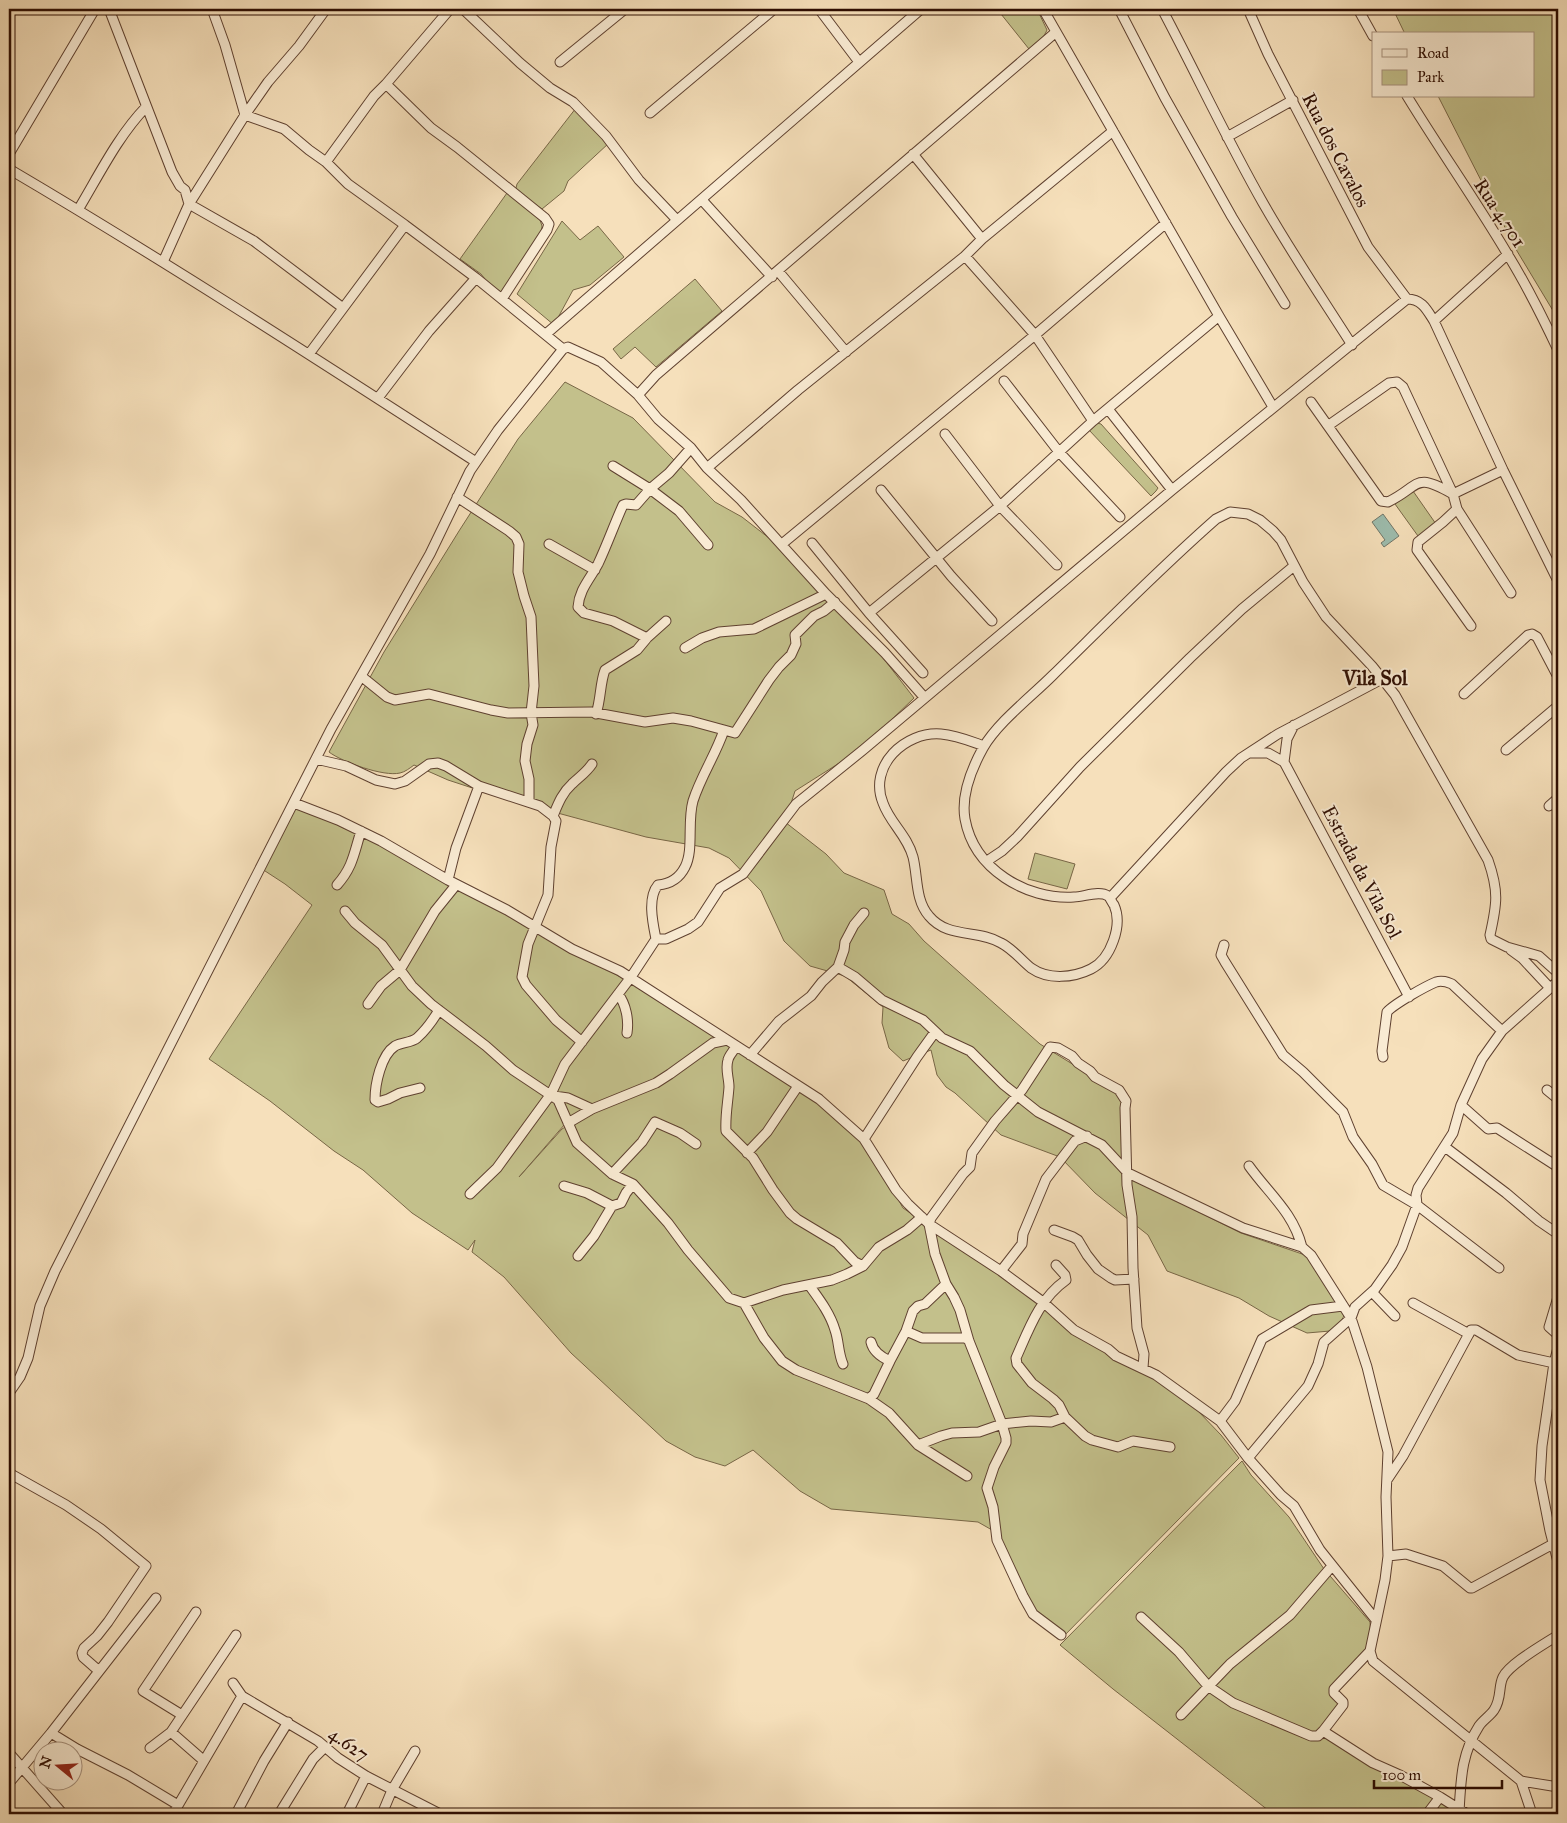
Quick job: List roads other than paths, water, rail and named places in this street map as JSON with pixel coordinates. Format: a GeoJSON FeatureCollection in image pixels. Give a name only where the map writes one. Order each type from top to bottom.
{"type":"FeatureCollection","features":[{"type":"Feature","properties":{"kind":"street"},"geometry":{"type":"LineString","coordinates":[[9,154],[95,9]]}},
{"type":"Feature","properties":{"kind":"street"},"geometry":{"type":"LineString","coordinates":[[109,9],[172,172],[180,186],[185,190],[189,204],[254,241],[343,308]]}},
{"type":"Feature","properties":{"kind":"street"},"geometry":{"type":"LineString","coordinates":[[212,9],[226,45],[245,115]]}},
{"type":"Feature","properties":{"kind":"street"},"geometry":{"type":"LineString","coordinates":[[163,262],[189,204],[245,115],[268,82],[299,46],[326,9]]}},
{"type":"Feature","properties":{"kind":"street"},"geometry":{"type":"LineString","coordinates":[[326,162],[374,96],[450,9]]}},
{"type":"Feature","properties":{"kind":"street"},"geometry":{"type":"LineString","coordinates":[[463,9],[550,88],[573,102],[606,136],[639,180],[678,220]]}},
{"type":"Feature","properties":{"kind":"street"},"geometry":{"type":"LineString","coordinates":[[560,62],[625,9]]}},
{"type":"Feature","properties":{"kind":"street"},"geometry":{"type":"LineString","coordinates":[[650,113],[774,9]]}},
{"type":"Feature","properties":{"kind":"street"},"geometry":{"type":"LineString","coordinates":[[819,9],[859,62]]}},
{"type":"Feature","properties":{"kind":"street"},"geometry":{"type":"LineString","coordinates":[[546,334],[921,9]]}},
{"type":"Feature","properties":{"kind":"street"},"geometry":{"type":"LineString","coordinates":[[1043,9],[1219,316],[1274,406]]}},
{"type":"Feature","properties":{"kind":"street"},"geometry":{"type":"LineString","coordinates":[[1119,9],[1165,98],[1232,217],[1285,304]]}},
{"type":"Feature","properties":{"kind":"street"},"geometry":{"type":"LineString","coordinates":[[1162,9],[1226,137],[1264,205],[1352,344]]}},
{"type":"Feature","properties":{"kind":"street","name":"Rua dos Cavalos"},"geometry":{"type":"LineString","coordinates":[[1248,9],[1268,54],[1368,247],[1407,300]]}},
{"type":"Feature","properties":{"kind":"street"},"geometry":{"type":"LineString","coordinates":[[1358,9],[1372,34]]}},
{"type":"Feature","properties":{"kind":"street"},"geometry":{"type":"LineString","coordinates":[[638,395],[656,375],[1056,32]]}},
{"type":"Feature","properties":{"kind":"street"},"geometry":{"type":"LineString","coordinates":[[386,84],[426,124],[545,218],[549,224],[502,299]]}},
{"type":"Feature","properties":{"kind":"street","name":"Rua 4.701"},"geometry":{"type":"LineString","coordinates":[[1409,98],[1432,137],[1508,254],[1558,350]]}},
{"type":"Feature","properties":{"kind":"street"},"geometry":{"type":"LineString","coordinates":[[1226,137],[1293,100]]}},
{"type":"Feature","properties":{"kind":"street"},"geometry":{"type":"LineString","coordinates":[[78,210],[119,143],[146,106]]}},
{"type":"Feature","properties":{"kind":"street"},"geometry":{"type":"LineString","coordinates":[[245,115],[284,129],[308,150],[326,162],[348,184],[476,278],[563,348]]}},
{"type":"Feature","properties":{"kind":"street"},"geometry":{"type":"LineString","coordinates":[[707,468],[798,390],[965,256],[1113,131]]}},
{"type":"Feature","properties":{"kind":"street"},"geometry":{"type":"LineString","coordinates":[[913,154],[982,240]]}},
{"type":"Feature","properties":{"kind":"street"},"geometry":{"type":"LineString","coordinates":[[9,169],[163,262],[476,462]]}},
{"type":"Feature","properties":{"kind":"street"},"geometry":{"type":"LineString","coordinates":[[702,200],[775,274],[846,352]]}},
{"type":"Feature","properties":{"kind":"street"},"geometry":{"type":"LineString","coordinates":[[782,544],[1035,336],[1166,223]]}},
{"type":"Feature","properties":{"kind":"street"},"geometry":{"type":"LineString","coordinates":[[309,354],[405,225]]}},
{"type":"Feature","properties":{"kind":"street"},"geometry":{"type":"LineString","coordinates":[[1434,321],[1508,254]]}},
{"type":"Feature","properties":{"kind":"street"},"geometry":{"type":"LineString","coordinates":[[965,256],[1035,336],[1093,421]]}},
{"type":"Feature","properties":{"kind":"street"},"geometry":{"type":"LineString","coordinates":[[378,398],[429,331],[476,278]]}},
{"type":"Feature","properties":{"kind":"street"},"geometry":{"type":"LineString","coordinates":[[656,939],[666,939],[698,922],[720,888],[743,874],[796,804],[1172,490],[1407,300],[1413,299],[1424,305],[1434,321],[1558,580]]}},
{"type":"Feature","properties":{"kind":"street"},"geometry":{"type":"LineString","coordinates":[[869,613],[1000,506],[1093,421],[1219,316]]}},
{"type":"Feature","properties":{"kind":"street"},"geometry":{"type":"LineString","coordinates":[[9,1393],[20,1377],[28,1358],[40,1306],[55,1271],[360,676],[430,554],[476,462],[510,414],[563,348],[568,347],[601,362],[638,395],[658,419],[691,448],[707,468],[741,500],[826,594],[885,653],[924,697]]}},
{"type":"Feature","properties":{"kind":"street"},"geometry":{"type":"LineString","coordinates":[[1004,380],[1059,452],[1120,518]]}},
{"type":"Feature","properties":{"kind":"street"},"geometry":{"type":"LineString","coordinates":[[1329,425],[1389,383],[1397,382],[1403,387],[1453,494],[1457,509],[1511,593]]}},
{"type":"Feature","properties":{"kind":"street"},"geometry":{"type":"LineString","coordinates":[[1311,402],[1381,501],[1388,502],[1412,486],[1422,482],[1430,482],[1453,494]]}},
{"type":"Feature","properties":{"kind":"street"},"geometry":{"type":"LineString","coordinates":[[1108,409],[1172,490]]}},
{"type":"Feature","properties":{"kind":"street"},"geometry":{"type":"LineString","coordinates":[[946,434],[1000,506],[1057,565]]}},
{"type":"Feature","properties":{"kind":"street"},"geometry":{"type":"LineString","coordinates":[[647,638],[612,621],[580,610],[578,607],[581,593],[594,570],[623,505],[636,505],[650,489],[669,473],[691,448]]}},
{"type":"Feature","properties":{"kind":"street"},"geometry":{"type":"LineString","coordinates":[[612,466],[650,489],[679,511],[708,545]]}},
{"type":"Feature","properties":{"kind":"street"},"geometry":{"type":"LineString","coordinates":[[1453,494],[1504,470]]}},
{"type":"Feature","properties":{"kind":"street"},"geometry":{"type":"LineString","coordinates":[[881,490],[992,621]]}},
{"type":"Feature","properties":{"kind":"street"},"geometry":{"type":"LineString","coordinates":[[457,497],[509,531],[516,537],[519,544],[518,572],[531,617],[534,686],[531,713],[533,725],[527,744],[525,761],[529,779],[529,802]]}},
{"type":"Feature","properties":{"kind":"street"},"geometry":{"type":"LineString","coordinates":[[1457,509],[1418,542],[1417,547],[1471,626]]}},
{"type":"Feature","properties":{"kind":"street"},"geometry":{"type":"LineString","coordinates":[[984,746],[957,736],[939,734],[920,735],[905,743],[892,754],[883,770],[880,786],[882,803],[905,837],[913,857],[921,905],[930,918],[943,928],[961,934],[984,936],[1000,941],[1016,953],[1032,969],[1052,976],[1072,975],[1093,968],[1106,956],[1112,942],[1117,919],[1110,898],[1107,895],[1099,894],[1074,897],[1043,895],[1020,888],[1000,875],[987,861],[971,836],[965,818],[966,795],[972,771],[984,746],[1009,717],[1164,565],[1216,519],[1230,512],[1240,512],[1260,520],[1281,540],[1311,596],[1326,617],[1372,666],[1395,695],[1488,860],[1497,898],[1490,935],[1494,942],[1539,956],[1558,973]]}},
{"type":"Feature","properties":{"kind":"street"},"geometry":{"type":"LineString","coordinates":[[812,543],[869,613],[924,673]]}},
{"type":"Feature","properties":{"kind":"street"},"geometry":{"type":"LineString","coordinates":[[549,544],[594,570]]}},
{"type":"Feature","properties":{"kind":"street"},"geometry":{"type":"LineString","coordinates":[[987,861],[1002,851],[1017,837],[1051,797],[1087,760],[1242,608],[1294,566]]}},
{"type":"Feature","properties":{"kind":"street"},"geometry":{"type":"LineString","coordinates":[[685,648],[702,638],[719,632],[754,628],[826,594]]}},
{"type":"Feature","properties":{"kind":"street"},"geometry":{"type":"LineString","coordinates":[[360,676],[387,697],[395,700],[429,694],[508,713],[591,712],[645,722],[680,719],[734,733],[769,680],[791,655],[796,644],[795,635],[814,616],[835,602]]}},
{"type":"Feature","properties":{"kind":"street"},"geometry":{"type":"LineString","coordinates":[[596,714],[600,704],[605,670],[637,650],[647,638],[666,622]]}},
{"type":"Feature","properties":{"kind":"street"},"geometry":{"type":"LineString","coordinates":[[1464,694],[1528,635],[1532,634],[1537,637],[1558,677]]}},
{"type":"Feature","properties":{"kind":"street"},"geometry":{"type":"LineString","coordinates":[[1110,898],[1226,772],[1248,753],[1295,724],[1382,679]]}},
{"type":"Feature","properties":{"kind":"street"},"geometry":{"type":"LineString","coordinates":[[1506,750],[1558,706]]}},
{"type":"Feature","properties":{"kind":"street"},"geometry":{"type":"LineString","coordinates":[[1248,753],[1268,754],[1284,762],[1287,739],[1295,724]]}},
{"type":"Feature","properties":{"kind":"street"},"geometry":{"type":"LineString","coordinates":[[470,1194],[497,1168],[552,1095],[565,1064],[631,978],[656,939],[653,919],[654,892],[658,885],[673,882],[686,866],[690,842],[689,824],[693,802],[706,768],[724,730]]}},
{"type":"Feature","properties":{"kind":"street"},"geometry":{"type":"LineString","coordinates":[[316,759],[346,766],[376,780],[395,784],[405,781],[429,764],[438,763],[479,786],[548,810],[556,821],[551,847],[548,895],[534,928],[524,960],[522,977],[524,982],[556,1020],[582,1042]]}},
{"type":"Feature","properties":{"kind":"street","name":"Estrada da Vila Sol"},"geometry":{"type":"LineString","coordinates":[[1284,762],[1409,997]]}},
{"type":"Feature","properties":{"kind":"street"},"geometry":{"type":"LineString","coordinates":[[553,816],[563,794],[587,772],[592,764]]}},
{"type":"Feature","properties":{"kind":"street"},"geometry":{"type":"LineString","coordinates":[[368,1004],[381,986],[400,970],[452,882],[456,848],[479,786]]}},
{"type":"Feature","properties":{"kind":"street"},"geometry":{"type":"LineString","coordinates":[[1549,806],[1558,798]]}},
{"type":"Feature","properties":{"kind":"street"},"geometry":{"type":"LineString","coordinates":[[294,803],[361,831],[452,882],[507,910],[534,928],[572,949],[601,961],[631,978],[819,1099],[864,1139],[896,1190],[929,1224],[1043,1302],[1074,1330],[1108,1349],[1116,1356],[1143,1368],[1170,1384],[1220,1421],[1248,1458],[1281,1495],[1294,1506],[1320,1550],[1376,1620]]}},
{"type":"Feature","properties":{"kind":"street"},"geometry":{"type":"LineString","coordinates":[[337,885],[348,872],[352,863],[361,831]]}},
{"type":"Feature","properties":{"kind":"street"},"geometry":{"type":"LineString","coordinates":[[345,911],[355,923],[382,945],[412,986],[439,1010],[486,1046],[512,1070],[552,1095],[561,1105],[577,1143],[612,1174],[632,1184],[668,1223],[682,1243],[729,1298],[744,1303],[783,1290],[832,1280],[863,1266],[879,1248],[907,1230],[922,1217]]}},
{"type":"Feature","properties":{"kind":"street"},"geometry":{"type":"LineString","coordinates":[[750,1056],[779,1020],[811,996],[838,967],[845,942],[854,925],[864,913]]}},
{"type":"Feature","properties":{"kind":"street"},"geometry":{"type":"LineString","coordinates":[[1224,945],[1221,955],[1283,1055],[1294,1063],[1343,1112],[1353,1137],[1372,1164],[1383,1185],[1417,1205],[1499,1268]]}},
{"type":"Feature","properties":{"kind":"street"},"geometry":{"type":"LineString","coordinates":[[1507,947],[1522,958],[1550,988]]}},
{"type":"Feature","properties":{"kind":"street"},"geometry":{"type":"LineString","coordinates":[[838,967],[856,978],[882,1000],[923,1020],[942,1038],[970,1052],[1016,1096],[1038,1112],[1102,1145],[1128,1173],[1243,1228],[1302,1247],[1311,1255],[1351,1318],[1367,1367],[1388,1452],[1386,1497],[1388,1556],[1385,1580],[1370,1651],[1334,1689],[1334,1693],[1343,1702],[1343,1705],[1318,1736],[1311,1736],[1232,1703],[1208,1686],[1179,1652],[1141,1617]]}},
{"type":"Feature","properties":{"kind":"street"},"geometry":{"type":"LineString","coordinates":[[1248,1458],[1308,1386],[1318,1364],[1324,1342],[1351,1318],[1355,1307],[1372,1292],[1398,1256],[1417,1205],[1416,1195],[1418,1188],[1453,1133],[1461,1105],[1476,1070],[1502,1031],[1558,981]]}},
{"type":"Feature","properties":{"kind":"street"},"geometry":{"type":"LineString","coordinates":[[1383,1057],[1387,1012],[1436,982],[1452,984],[1502,1031]]}},
{"type":"Feature","properties":{"kind":"street"},"geometry":{"type":"LineString","coordinates":[[618,994],[621,998],[628,1023],[627,1033]]}},
{"type":"Feature","properties":{"kind":"street"},"geometry":{"type":"LineString","coordinates":[[420,1088],[400,1093],[382,1101],[378,1102],[375,1100],[377,1077],[394,1046],[418,1037],[439,1010]]}},
{"type":"Feature","properties":{"kind":"street"},"geometry":{"type":"LineString","coordinates":[[864,1139],[917,1056],[935,1032]]}},
{"type":"Feature","properties":{"kind":"street"},"geometry":{"type":"LineString","coordinates":[[568,1123],[592,1109],[656,1083],[713,1043],[727,1040]]}},
{"type":"Feature","properties":{"kind":"street"},"geometry":{"type":"LineString","coordinates":[[736,1046],[728,1057],[726,1070],[729,1084],[726,1131],[759,1166],[773,1190],[790,1213],[837,1244],[855,1262],[863,1266]]}},
{"type":"Feature","properties":{"kind":"street"},"geometry":{"type":"LineString","coordinates":[[1061,1635],[1033,1614],[997,1540],[993,1507],[987,1488],[994,1467],[1006,1443],[1006,1438],[957,1304],[946,1284],[935,1254],[929,1224],[941,1204],[970,1167],[972,1153],[1022,1090],[1050,1047],[1058,1048],[1072,1056],[1095,1077],[1119,1090],[1125,1097],[1127,1185],[1132,1217],[1137,1328],[1144,1354],[1143,1368]]}},
{"type":"Feature","properties":{"kind":"street"},"geometry":{"type":"LineString","coordinates":[[747,1153],[767,1132],[798,1086]]}},
{"type":"Feature","properties":{"kind":"street"},"geometry":{"type":"LineString","coordinates":[[1547,1090],[1558,1099]]}},
{"type":"Feature","properties":{"kind":"street"},"geometry":{"type":"LineString","coordinates":[[552,1095],[568,1098],[592,1109]]}},
{"type":"Feature","properties":{"kind":"street"},"geometry":{"type":"LineString","coordinates":[[1461,1105],[1488,1129],[1497,1128],[1558,1167]]}},
{"type":"Feature","properties":{"kind":"street"},"geometry":{"type":"LineString","coordinates":[[612,1174],[642,1142],[655,1122],[680,1133],[696,1144]]}},
{"type":"Feature","properties":{"kind":"street"},"geometry":{"type":"LineString","coordinates":[[1000,1271],[1022,1244],[1023,1234],[1046,1179],[1076,1141],[1086,1136]]}},
{"type":"Feature","properties":{"kind":"street"},"geometry":{"type":"LineString","coordinates":[[1445,1148],[1558,1234]]}},
{"type":"Feature","properties":{"kind":"street"},"geometry":{"type":"LineString","coordinates":[[1249,1166],[1276,1197],[1298,1230],[1302,1247]]}},
{"type":"Feature","properties":{"kind":"street"},"geometry":{"type":"LineString","coordinates":[[578,1256],[594,1236],[612,1206],[621,1203],[632,1184]]}},
{"type":"Feature","properties":{"kind":"street"},"geometry":{"type":"LineString","coordinates":[[564,1186],[587,1193],[612,1206]]}},
{"type":"Feature","properties":{"kind":"street"},"geometry":{"type":"LineString","coordinates":[[1054,1230],[1078,1240],[1098,1268],[1111,1278],[1115,1280],[1134,1278]]}},
{"type":"Feature","properties":{"kind":"street"},"geometry":{"type":"LineString","coordinates":[[1056,1265],[1066,1277],[1066,1280],[1043,1302],[1035,1315],[1016,1361],[1032,1383],[1059,1406],[1065,1417],[1085,1436],[1102,1444],[1118,1447],[1133,1441],[1170,1447]]}},
{"type":"Feature","properties":{"kind":"street"},"geometry":{"type":"LineString","coordinates":[[869,1399],[874,1394],[906,1331],[913,1311],[918,1306],[925,1304],[946,1284]]}},
{"type":"Feature","properties":{"kind":"street"},"geometry":{"type":"LineString","coordinates":[[809,1285],[832,1321],[837,1335],[839,1355],[843,1364]]}},
{"type":"Feature","properties":{"kind":"street"},"geometry":{"type":"LineString","coordinates":[[1372,1292],[1395,1316]]}},
{"type":"Feature","properties":{"kind":"street"},"geometry":{"type":"LineString","coordinates":[[1558,1296],[1549,1327],[1558,1335]]}},
{"type":"Feature","properties":{"kind":"street"},"geometry":{"type":"LineString","coordinates":[[744,1303],[764,1338],[782,1361],[796,1370],[869,1399],[889,1413],[918,1445],[967,1476]]}},
{"type":"Feature","properties":{"kind":"street"},"geometry":{"type":"LineString","coordinates":[[1413,1303],[1469,1334]]}},
{"type":"Feature","properties":{"kind":"street"},"geometry":{"type":"LineString","coordinates":[[1220,1421],[1236,1401],[1262,1339],[1311,1310],[1343,1306]]}},
{"type":"Feature","properties":{"kind":"street"},"geometry":{"type":"LineString","coordinates":[[1387,1480],[1403,1456],[1472,1330],[1476,1330],[1518,1355],[1554,1363]]}},
{"type":"Feature","properties":{"kind":"street"},"geometry":{"type":"LineString","coordinates":[[906,1331],[922,1338],[966,1338],[969,1341]]}},
{"type":"Feature","properties":{"kind":"street"},"geometry":{"type":"LineString","coordinates":[[871,1342],[872,1348],[877,1353],[890,1361]]}},
{"type":"Feature","properties":{"kind":"street"},"geometry":{"type":"LineString","coordinates":[[1558,1348],[1554,1363],[1542,1446],[1540,1480],[1558,1562]]}},
{"type":"Feature","properties":{"kind":"street"},"geometry":{"type":"LineString","coordinates":[[918,1445],[952,1433],[979,1432],[1002,1424],[1031,1421],[1051,1422],[1065,1417]]}},
{"type":"Feature","properties":{"kind":"street"},"geometry":{"type":"LineString","coordinates":[[9,1473],[66,1505],[101,1529],[146,1566],[108,1622],[84,1648],[83,1657],[99,1671]]}},
{"type":"Feature","properties":{"kind":"street"},"geometry":{"type":"LineString","coordinates":[[1388,1556],[1406,1554],[1443,1566],[1472,1588],[1553,1544]]}},
{"type":"Feature","properties":{"kind":"street"},"geometry":{"type":"LineString","coordinates":[[1181,1715],[1230,1664],[1290,1615],[1332,1566]]}},
{"type":"Feature","properties":{"kind":"street"},"geometry":{"type":"LineString","coordinates":[[9,1783],[156,1598]]}},
{"type":"Feature","properties":{"kind":"street"},"geometry":{"type":"LineString","coordinates":[[182,1716],[143,1691],[196,1612]]}},
{"type":"Feature","properties":{"kind":"street"},"geometry":{"type":"LineString","coordinates":[[150,1748],[171,1732],[236,1635]]}},
{"type":"Feature","properties":{"kind":"street"},"geometry":{"type":"LineString","coordinates":[[1462,1812],[1464,1758],[1470,1740],[1480,1724],[1498,1704],[1502,1678],[1519,1661],[1558,1635]]}},
{"type":"Feature","properties":{"kind":"street"},"geometry":{"type":"LineString","coordinates":[[1370,1651],[1374,1661],[1521,1781],[1558,1787]]}},
{"type":"Feature","properties":{"kind":"street"},"geometry":{"type":"LineString","coordinates":[[173,1814],[242,1696],[233,1683]]}},
{"type":"Feature","properties":{"kind":"street","name":"4.627"},"geometry":{"type":"LineString","coordinates":[[242,1696],[318,1741],[324,1748],[366,1776],[440,1814]]}},
{"type":"Feature","properties":{"kind":"street"},"geometry":{"type":"LineString","coordinates":[[236,1814],[264,1761],[288,1722]]}},
{"type":"Feature","properties":{"kind":"street"},"geometry":{"type":"LineString","coordinates":[[1323,1731],[1373,1763],[1400,1775],[1440,1797],[1462,1812]]}},
{"type":"Feature","properties":{"kind":"street"},"geometry":{"type":"LineString","coordinates":[[51,1732],[77,1749],[128,1775],[178,1805]]}},
{"type":"Feature","properties":{"kind":"street"},"geometry":{"type":"LineString","coordinates":[[171,1732],[203,1760]]}},
{"type":"Feature","properties":{"kind":"street"},"geometry":{"type":"LineString","coordinates":[[279,1814],[314,1759],[324,1748]]}},
{"type":"Feature","properties":{"kind":"street"},"geometry":{"type":"LineString","coordinates":[[382,1814],[392,1790],[415,1751]]}},
{"type":"Feature","properties":{"kind":"street"},"geometry":{"type":"LineString","coordinates":[[9,1753],[21,1769],[63,1814]]}},
{"type":"Feature","properties":{"kind":"street"},"geometry":{"type":"LineString","coordinates":[[347,1814],[366,1776]]}},
{"type":"Feature","properties":{"kind":"street"},"geometry":{"type":"LineString","coordinates":[[1521,1781],[1532,1814]]}},
{"type":"Feature","properties":{"kind":"street"},"geometry":{"type":"LineString","coordinates":[[1427,1814],[1440,1797]]}},
{"type":"Feature","properties":{"kind":"district","name":"Vila Sol"},"geometry":{"type":"Point","coordinates":[1375,678]}}]}
